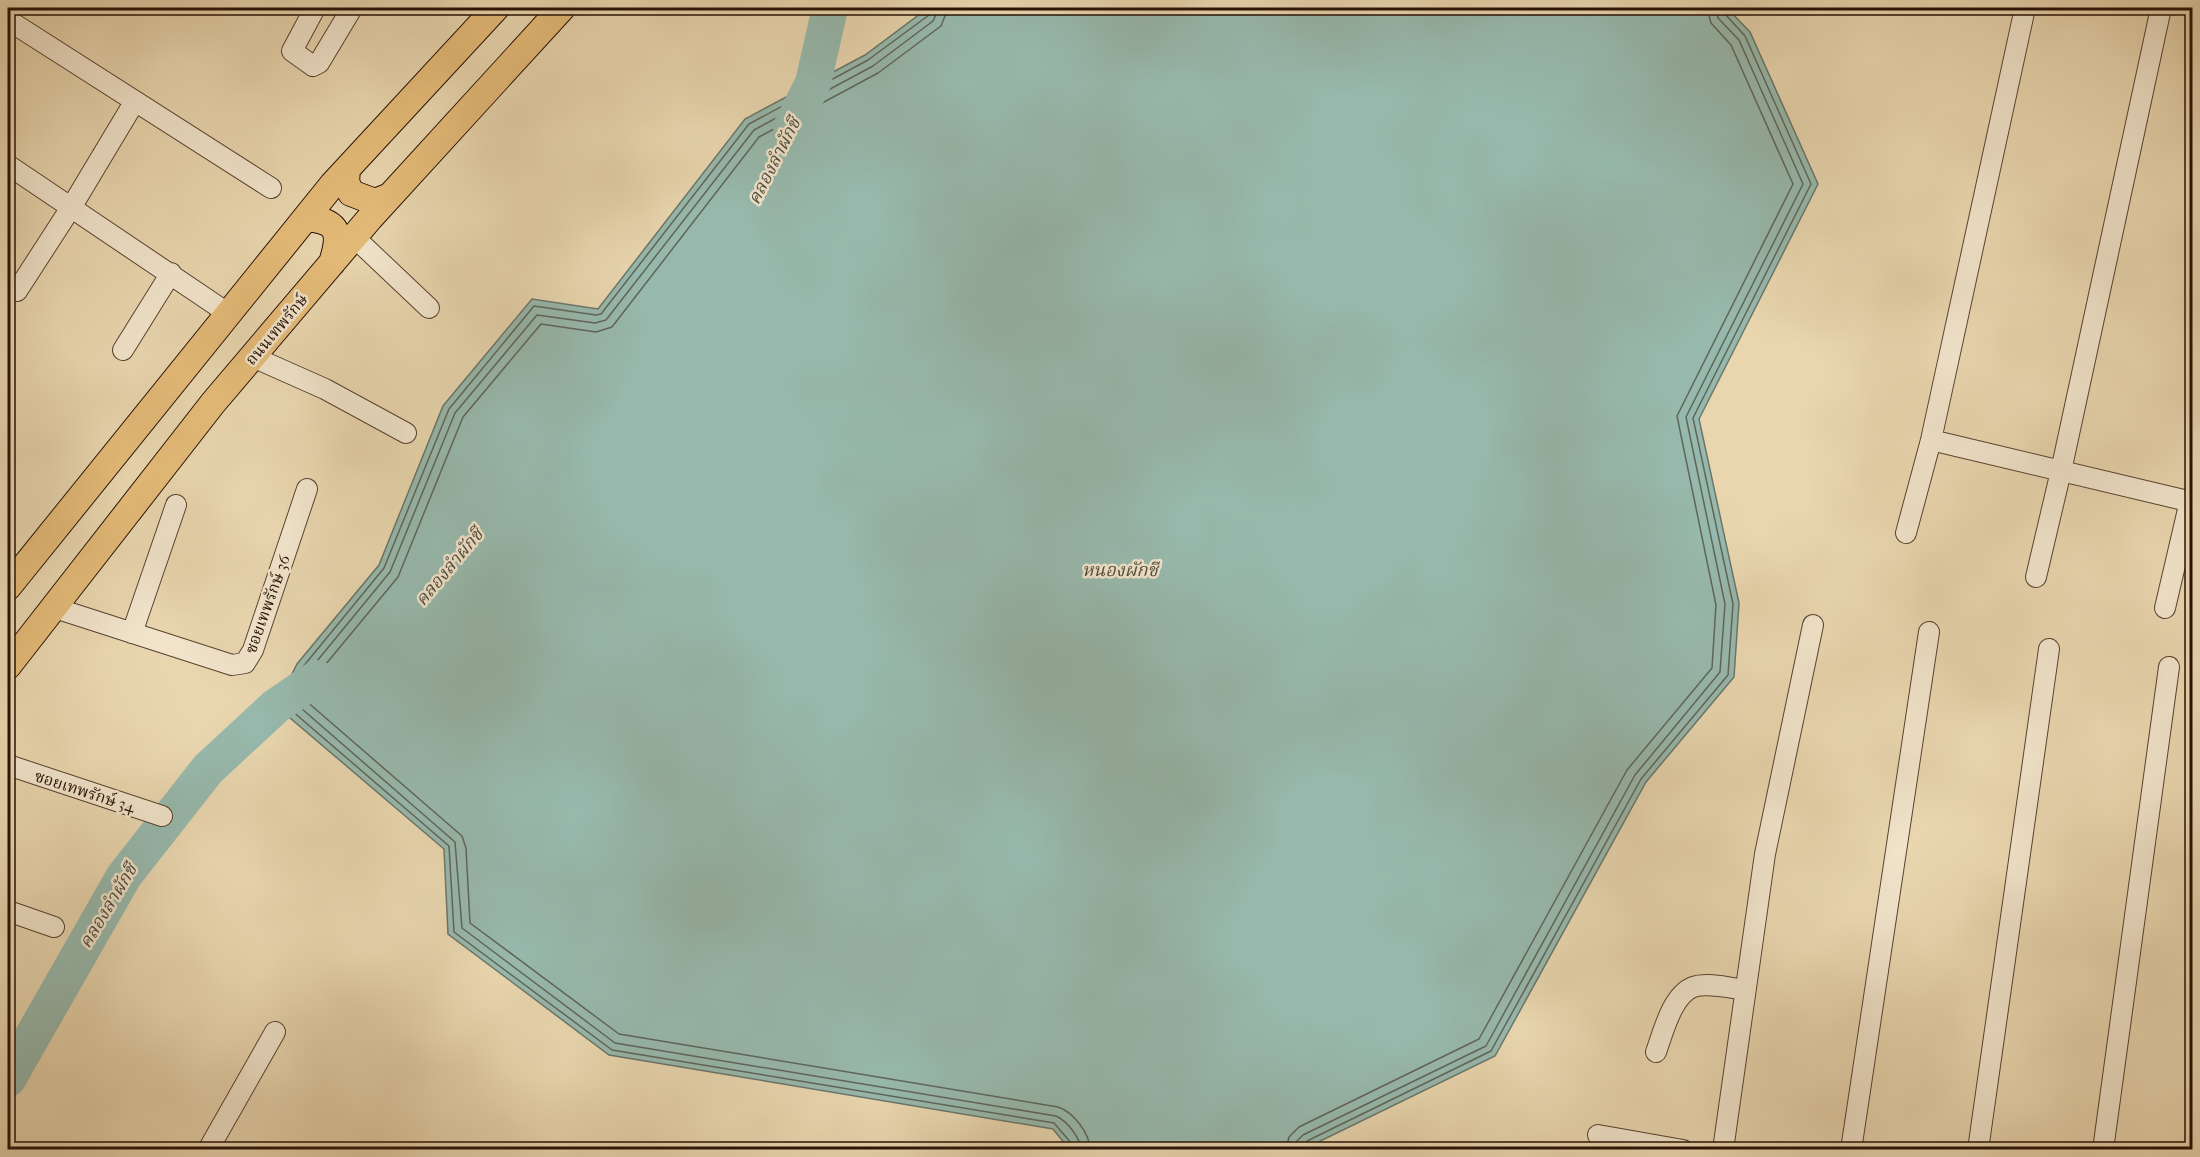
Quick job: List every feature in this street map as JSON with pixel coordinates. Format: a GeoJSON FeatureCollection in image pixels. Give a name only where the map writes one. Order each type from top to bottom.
{"type":"FeatureCollection","features":[{"type":"Feature","properties":{"kind":"main road"},"geometry":{"type":"LineString","coordinates":[[8,587],[306,218],[495,8]]}},
{"type":"Feature","properties":{"kind":"main road","name":"ถนนเทพรักษ์"},"geometry":{"type":"LineString","coordinates":[[8,666],[52,607],[253,357],[332,263],[390,196],[562,8]]}},
{"type":"Feature","properties":{"kind":"main road"},"geometry":{"type":"LineString","coordinates":[[347,170],[346,182],[351,193],[375,202],[390,196]]}},
{"type":"Feature","properties":{"kind":"main road"},"geometry":{"type":"LineString","coordinates":[[306,218],[325,220],[335,229],[338,243],[332,263]]}},
{"type":"Feature","properties":{"kind":"street"},"geometry":{"type":"LineString","coordinates":[[315,8],[292,51],[313,66],[319,63],[352,8]]}},
{"type":"Feature","properties":{"kind":"street"},"geometry":{"type":"LineString","coordinates":[[1906,533],[1930,440],[2025,8]]}},
{"type":"Feature","properties":{"kind":"street"},"geometry":{"type":"LineString","coordinates":[[2036,577],[2161,8]]}},
{"type":"Feature","properties":{"kind":"street"},"geometry":{"type":"LineString","coordinates":[[8,20],[271,188]]}},
{"type":"Feature","properties":{"kind":"street"},"geometry":{"type":"LineString","coordinates":[[17,291],[72,206],[135,101]]}},
{"type":"Feature","properties":{"kind":"street"},"geometry":{"type":"LineString","coordinates":[[8,165],[229,314]]}},
{"type":"Feature","properties":{"kind":"street"},"geometry":{"type":"LineString","coordinates":[[354,237],[429,308]]}},
{"type":"Feature","properties":{"kind":"street"},"geometry":{"type":"LineString","coordinates":[[123,350],[171,273]]}},
{"type":"Feature","properties":{"kind":"street"},"geometry":{"type":"LineString","coordinates":[[253,357],[325,389],[406,433]]}},
{"type":"Feature","properties":{"kind":"street"},"geometry":{"type":"LineString","coordinates":[[1930,440],[2192,501],[2165,608]]}},
{"type":"Feature","properties":{"kind":"street","name":"ซอยเทพรักษ์ 36"},"geometry":{"type":"LineString","coordinates":[[52,607],[232,665],[244,663],[253,650],[308,489]]}},
{"type":"Feature","properties":{"kind":"street"},"geometry":{"type":"LineString","coordinates":[[132,633],[176,505]]}},
{"type":"Feature","properties":{"kind":"street"},"geometry":{"type":"LineString","coordinates":[[1723,1149],[1774,802],[1813,625]]}},
{"type":"Feature","properties":{"kind":"street"},"geometry":{"type":"LineString","coordinates":[[1851,1149],[1929,632]]}},
{"type":"Feature","properties":{"kind":"street"},"geometry":{"type":"LineString","coordinates":[[1977,1149],[2049,649]]}},
{"type":"Feature","properties":{"kind":"street"},"geometry":{"type":"LineString","coordinates":[[2103,1149],[2169,668]]}},
{"type":"Feature","properties":{"kind":"street","name":"ซอยเทพรักษ์ 34"},"geometry":{"type":"LineString","coordinates":[[8,765],[162,816]]}},
{"type":"Feature","properties":{"kind":"street"},"geometry":{"type":"LineString","coordinates":[[8,911],[54,927]]}},
{"type":"Feature","properties":{"kind":"street"},"geometry":{"type":"LineString","coordinates":[[1656,1052],[1672,1011],[1683,994],[1693,987],[1745,990]]}},
{"type":"Feature","properties":{"kind":"street"},"geometry":{"type":"LineString","coordinates":[[208,1149],[275,1032]]}},
{"type":"Feature","properties":{"kind":"street"},"geometry":{"type":"LineString","coordinates":[[1598,1135],[1683,1149]]}},
{"type":"Feature","properties":{"kind":"water","name":"หนองผักชี"},"geometry":{"type":"Polygon","coordinates":[[[928,8],[1727,8],[1750,32],[1818,184],[1699,419],[1739,603],[1734,677],[1646,782],[1495,1056],[1304,1149],[1069,1149],[1053,1129],[609,1055],[448,934],[444,849],[276,706],[297,664],[379,565],[443,406],[532,299],[598,309],[745,119],[865,55],[928,8]]]}},
{"type":"Feature","properties":{"kind":"waterway","name":"คลองลำผักชี"},"geometry":{"type":"LineString","coordinates":[[791,127],[813,83],[830,8]]}},
{"type":"Feature","properties":{"kind":"waterway","name":"คลองลำผักชี"},"geometry":{"type":"LineString","coordinates":[[8,1079],[124,876],[208,769],[276,706],[317,678]]}}]}
